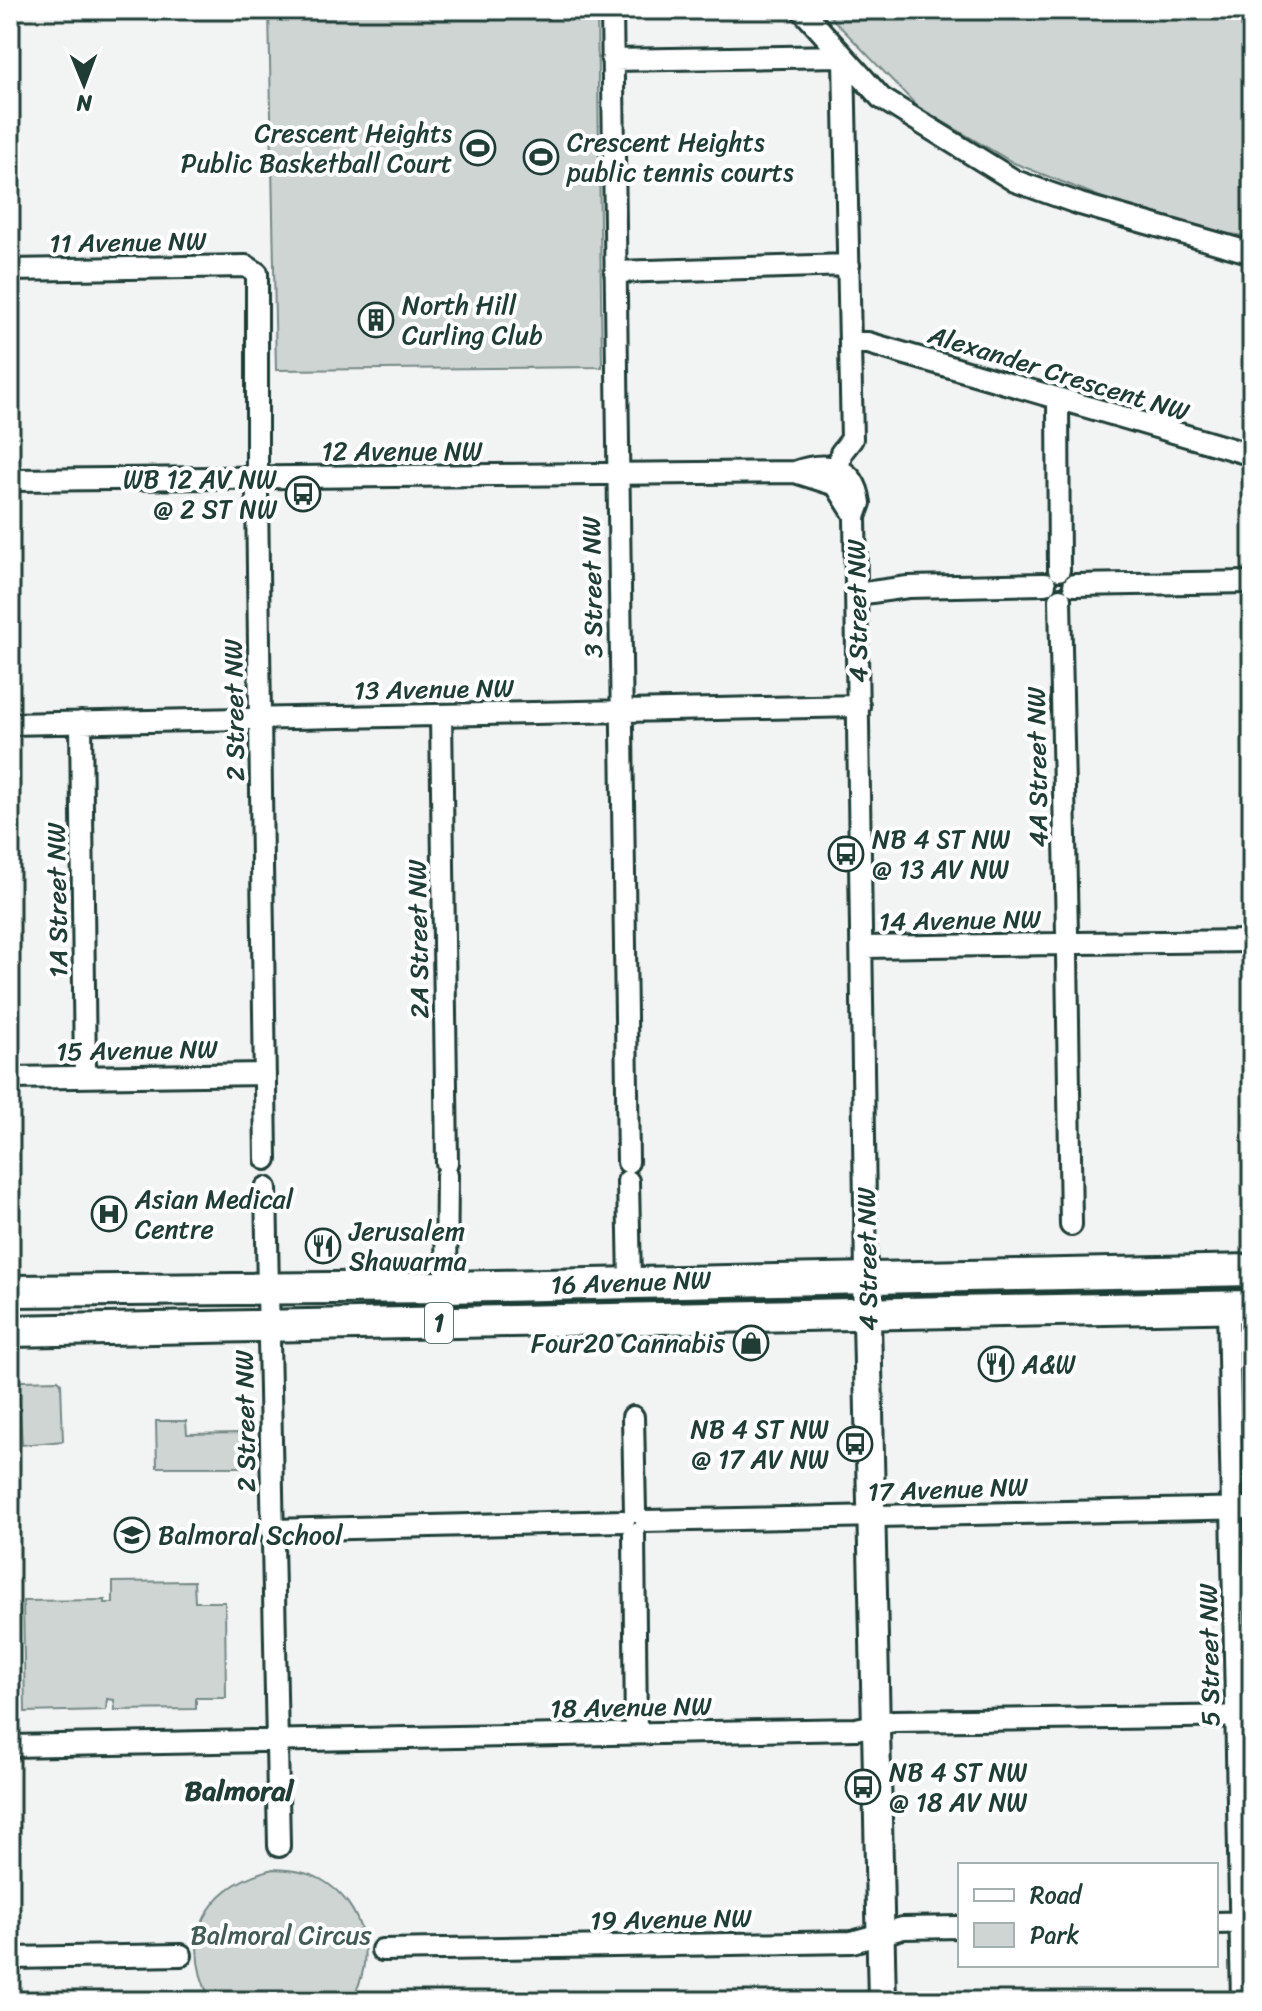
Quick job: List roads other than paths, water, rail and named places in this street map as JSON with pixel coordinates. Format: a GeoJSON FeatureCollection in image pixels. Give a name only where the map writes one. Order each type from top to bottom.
{"type":"FeatureCollection","features":[{"type":"Feature","properties":{"kind":"highway","name":"16 Avenue NW"},"geometry":{"type":"LineString","coordinates":[[10,1291],[446,1287],[866,1275],[1252,1270]]}},
{"type":"Feature","properties":{"kind":"highway","name":"16 Avenue NW"},"geometry":{"type":"LineString","coordinates":[[10,1331],[1240,1307]]}},
{"type":"Feature","properties":{"kind":"main road","name":"4 Street NW"},"geometry":{"type":"LineString","coordinates":[[866,1275],[882,2001]]}},
{"type":"Feature","properties":{"kind":"street","name":"3 Street NW"},"geometry":{"type":"LineString","coordinates":[[612,10],[616,476],[630,1282]]}},
{"type":"Feature","properties":{"kind":"street"},"geometry":{"type":"LineString","coordinates":[[802,10],[881,98],[906,117],[1015,181],[1080,204],[1252,253]]}},
{"type":"Feature","properties":{"kind":"street"},"geometry":{"type":"LineString","coordinates":[[612,60],[842,58]]}},
{"type":"Feature","properties":{"kind":"street"},"geometry":{"type":"LineString","coordinates":[[837,476],[841,453],[852,439],[842,58]]}},
{"type":"Feature","properties":{"kind":"street"},"geometry":{"type":"LineString","coordinates":[[615,272],[849,265]]}},
{"type":"Feature","properties":{"kind":"street","name":"11 Avenue NW"},"geometry":{"type":"LineString","coordinates":[[10,270],[246,266]]}},
{"type":"Feature","properties":{"kind":"street","name":"2 Street NW"},"geometry":{"type":"LineString","coordinates":[[246,266],[257,273],[266,1159]]}},
{"type":"Feature","properties":{"kind":"street","name":"Alexander Crescent NW"},"geometry":{"type":"LineString","coordinates":[[850,343],[868,343],[1252,455]]}},
{"type":"Feature","properties":{"kind":"street","name":"4A Street NW"},"geometry":{"type":"LineString","coordinates":[[1058,399],[1071,1225]]}},
{"type":"Feature","properties":{"kind":"street","name":"12 Avenue NW"},"geometry":{"type":"LineString","coordinates":[[10,480],[616,476],[795,472],[814,465],[837,476]]}},
{"type":"Feature","properties":{"kind":"street","name":"4 Street NW"},"geometry":{"type":"LineString","coordinates":[[837,476],[848,475],[860,497],[855,517],[866,1275]]}},
{"type":"Feature","properties":{"kind":"street"},"geometry":{"type":"LineString","coordinates":[[856,587],[1251,581]]}},
{"type":"Feature","properties":{"kind":"street","name":"13 Avenue NW"},"geometry":{"type":"LineString","coordinates":[[10,724],[859,706]]}},
{"type":"Feature","properties":{"kind":"street","name":"2A Street NW"},"geometry":{"type":"LineString","coordinates":[[441,715],[446,1287]]}},
{"type":"Feature","properties":{"kind":"street","name":"1A Street NW"},"geometry":{"type":"LineString","coordinates":[[81,722],[85,1077]]}},
{"type":"Feature","properties":{"kind":"street","name":"14 Avenue NW"},"geometry":{"type":"LineString","coordinates":[[863,947],[1252,941]]}},
{"type":"Feature","properties":{"kind":"street","name":"15 Avenue NW"},"geometry":{"type":"LineString","coordinates":[[10,1078],[265,1074]]}},
{"type":"Feature","properties":{"kind":"street","name":"2 Street NW"},"geometry":{"type":"LineString","coordinates":[[266,1188],[279,1846]]}},
{"type":"Feature","properties":{"kind":"street","name":"5 Street NW"},"geometry":{"type":"LineString","coordinates":[[1240,1307],[1246,1922],[1242,2001]]}},
{"type":"Feature","properties":{"kind":"street"},"geometry":{"type":"LineString","coordinates":[[633,1417],[636,1733]]}},
{"type":"Feature","properties":{"kind":"street","name":"17 Avenue NW"},"geometry":{"type":"LineString","coordinates":[[273,1530],[1243,1508]]}},
{"type":"Feature","properties":{"kind":"street","name":"18 Avenue NW"},"geometry":{"type":"LineString","coordinates":[[10,1746],[856,1729],[894,1721],[1244,1716]]}},
{"type":"Feature","properties":{"kind":"street"},"geometry":{"type":"LineString","coordinates":[[1218,1923],[1246,1922]]}},
{"type":"Feature","properties":{"kind":"street","name":"19 Avenue NW"},"geometry":{"type":"LineString","coordinates":[[382,1950],[852,1942],[903,1928],[958,1927]]}},
{"type":"Feature","properties":{"kind":"street"},"geometry":{"type":"LineString","coordinates":[[10,1958],[181,1955]]}},
{"type":"Feature","properties":{"kind":"place","name":"Crescent Heights Public Basketball Court"},"geometry":{"type":"Point","coordinates":[478,148]}},
{"type":"Feature","properties":{"kind":"place","name":"Crescent Heights public tennis courts"},"geometry":{"type":"Point","coordinates":[541,157]}},
{"type":"Feature","properties":{"kind":"place","name":"North Hill Curling Club"},"geometry":{"type":"Point","coordinates":[376,320]}},
{"type":"Feature","properties":{"kind":"place","name":"WB 12 AV NW @ 2 ST NW"},"geometry":{"type":"Point","coordinates":[303,494]}},
{"type":"Feature","properties":{"kind":"place","name":"NB 4 ST NW @ 13 AV NW"},"geometry":{"type":"Point","coordinates":[846,854]}},
{"type":"Feature","properties":{"kind":"place","name":"Asian Medical Centre"},"geometry":{"type":"Point","coordinates":[109,1214]}},
{"type":"Feature","properties":{"kind":"place","name":"Jerusalem Shawarma"},"geometry":{"type":"Point","coordinates":[323,1246]}},
{"type":"Feature","properties":{"kind":"place","name":"Four20 Cannabis"},"geometry":{"type":"Point","coordinates":[751,1343]}},
{"type":"Feature","properties":{"kind":"place","name":"A&W"},"geometry":{"type":"Point","coordinates":[996,1364]}},
{"type":"Feature","properties":{"kind":"place","name":"NB 4 ST NW @ 17 AV NW"},"geometry":{"type":"Point","coordinates":[855,1444]}},
{"type":"Feature","properties":{"kind":"place","name":"Balmoral School"},"geometry":{"type":"Point","coordinates":[132,1535]}},
{"type":"Feature","properties":{"kind":"place","name":"NB 4 ST NW @ 18 AV NW"},"geometry":{"type":"Point","coordinates":[863,1787]}},
{"type":"Feature","properties":{"kind":"district","name":"Balmoral"},"geometry":{"type":"Point","coordinates":[239,1790]}},
{"type":"Feature","properties":{"kind":"park label","name":"Balmoral Circus"},"geometry":{"type":"Point","coordinates":[281,1935]}}]}
